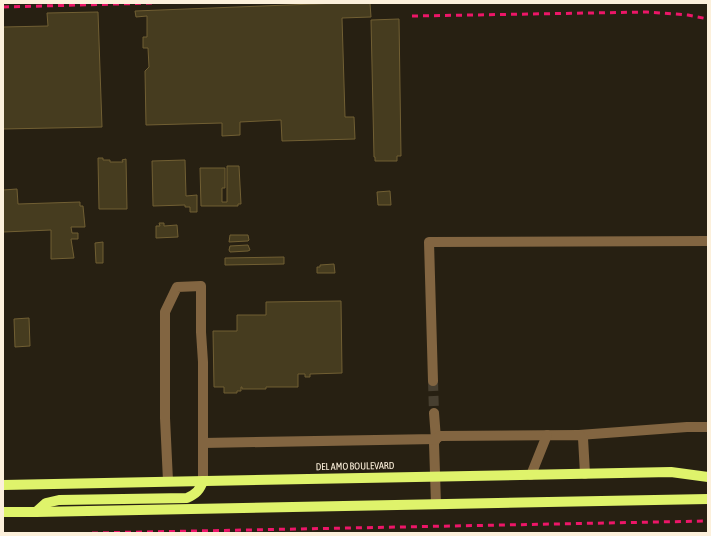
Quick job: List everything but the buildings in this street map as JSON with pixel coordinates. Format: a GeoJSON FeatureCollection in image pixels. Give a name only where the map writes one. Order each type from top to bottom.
{"type":"FeatureCollection","features":[{"type":"Feature","properties":{"kind":"main road","name":"DEL AMO BOULEVARD"},"geometry":{"type":"LineString","coordinates":[[3,485],[671,472],[708,477]]}},
{"type":"Feature","properties":{"kind":"main road"},"geometry":{"type":"LineString","coordinates":[[36,512],[46,503],[59,500],[187,498],[198,492],[204,481]]}},
{"type":"Feature","properties":{"kind":"main road"},"geometry":{"type":"LineString","coordinates":[[3,512],[708,499]]}},
{"type":"Feature","properties":{"kind":"lane"},"geometry":{"type":"LineString","coordinates":[[433,381],[429,242],[708,241]]}},
{"type":"Feature","properties":{"kind":"lane"},"geometry":{"type":"LineString","coordinates":[[168,481],[165,418],[165,312],[178,287],[201,286],[200,332],[203,362],[204,481]]}},
{"type":"Feature","properties":{"kind":"lane"},"geometry":{"type":"LineString","coordinates":[[434,413],[436,438],[434,443],[436,504]]}},
{"type":"Feature","properties":{"kind":"lane"},"geometry":{"type":"LineString","coordinates":[[203,443],[436,438],[440,436],[579,435],[708,426]]}},
{"type":"Feature","properties":{"kind":"lane"},"geometry":{"type":"LineString","coordinates":[[531,475],[547,435]]}},
{"type":"Feature","properties":{"kind":"lane"},"geometry":{"type":"LineString","coordinates":[[579,435],[583,438],[585,474]]}},
{"type":"Feature","properties":{"kind":"tunnel"},"geometry":{"type":"LineString","coordinates":[[433,381],[434,413]]}},
{"type":"Feature","properties":{"kind":"railway"},"geometry":{"type":"LineString","coordinates":[[3,7],[155,3]]}},
{"type":"Feature","properties":{"kind":"railway"},"geometry":{"type":"LineString","coordinates":[[412,16],[647,12],[688,15],[708,19]]}},
{"type":"Feature","properties":{"kind":"railway"},"geometry":{"type":"LineString","coordinates":[[92,533],[708,521]]}}]}
